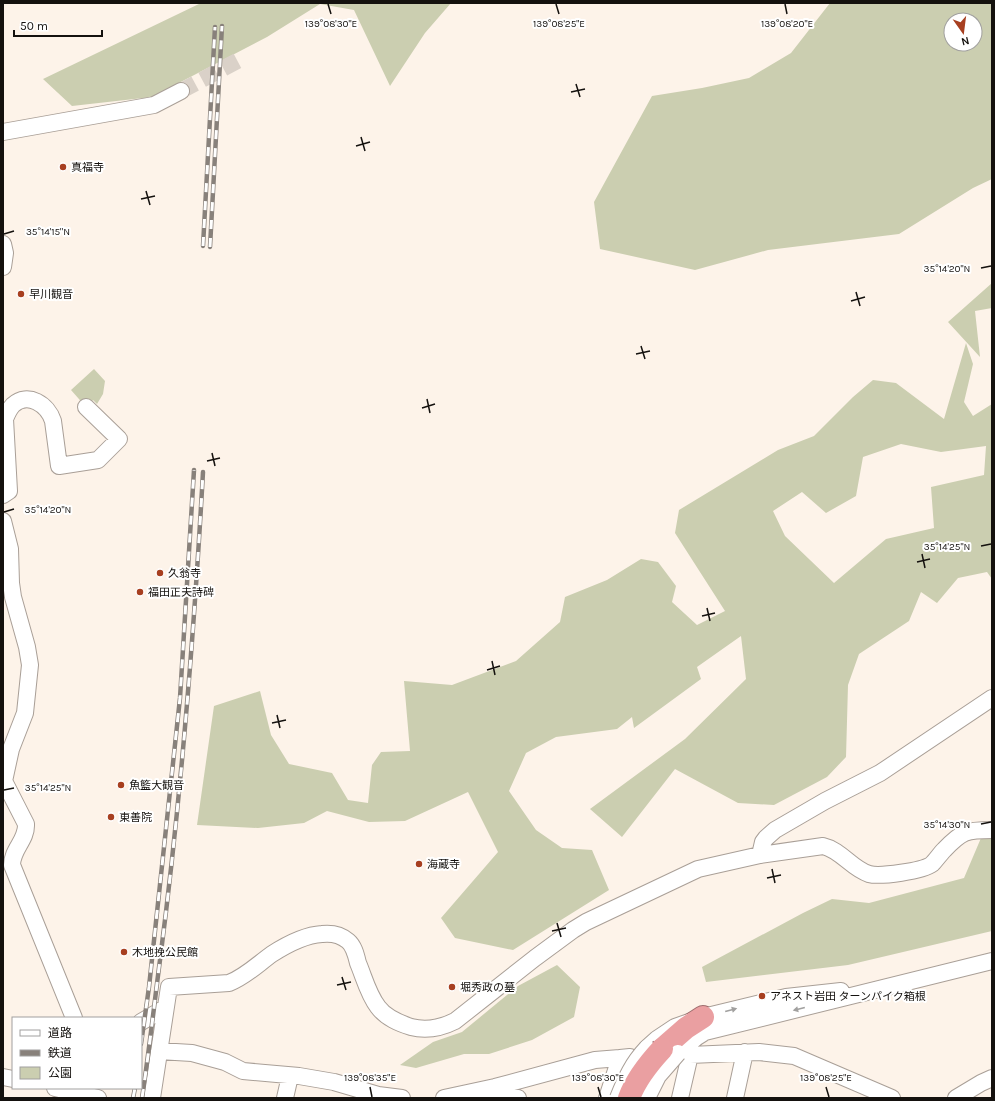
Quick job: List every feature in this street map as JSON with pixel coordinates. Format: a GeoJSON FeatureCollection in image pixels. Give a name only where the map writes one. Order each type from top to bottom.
{"type":"FeatureCollection","features":[{"type":"Feature","properties":{"kind":"highway"},"geometry":{"type":"LineString","coordinates":[[628,1098],[634,1085],[644,1070],[689,1038],[704,1024]]}},
{"type":"Feature","properties":{"kind":"highway"},"geometry":{"type":"LineString","coordinates":[[636,1098],[643,1082],[650,1072],[669,1051]]}},
{"type":"Feature","properties":{"kind":"street"},"geometry":{"type":"LineString","coordinates":[[3,132],[154,106],[181,91]]}},
{"type":"Feature","properties":{"kind":"street"},"geometry":{"type":"LineString","coordinates":[[3,244],[5,253],[3,267]]}},
{"type":"Feature","properties":{"kind":"street"},"geometry":{"type":"LineString","coordinates":[[3,496],[9,491],[5,419],[13,405],[20,401],[28,400],[37,402],[46,407],[53,421],[60,466],[98,460],[119,439],[86,407]]}},
{"type":"Feature","properties":{"kind":"street"},"geometry":{"type":"LineString","coordinates":[[3,521],[10,549],[11,584],[13,596],[27,646],[30,665],[25,713],[11,749],[4,781],[26,824],[26,831],[12,858],[12,865],[74,1017]]}},
{"type":"Feature","properties":{"kind":"street"},"geometry":{"type":"LineString","coordinates":[[760,854],[763,842],[775,830],[824,800],[880,773],[992,698]]}},
{"type":"Feature","properties":{"kind":"street"},"geometry":{"type":"LineString","coordinates":[[152,1098],[169,987],[229,983],[238,980],[273,953],[310,935],[331,933],[347,940],[351,945],[367,988],[384,1014],[400,1023],[416,1028],[436,1028],[446,1026],[461,1017],[573,930],[598,915],[698,869],[760,854],[822,846],[828,847],[868,874],[889,875],[932,864],[957,837],[965,832],[974,830],[992,830]]}},
{"type":"Feature","properties":{"kind":"street"},"geometry":{"type":"LineString","coordinates":[[704,1024],[786,997],[877,988],[992,961]]}},
{"type":"Feature","properties":{"kind":"street"},"geometry":{"type":"LineString","coordinates":[[142,1021],[165,1008]]}},
{"type":"Feature","properties":{"kind":"street"},"geometry":{"type":"LineString","coordinates":[[159,1051],[192,1053],[226,1062],[243,1071],[300,1076],[334,1082],[378,1095],[402,1098]]}},
{"type":"Feature","properties":{"kind":"street"},"geometry":{"type":"LineString","coordinates":[[618,1098],[636,1061],[669,1051]]}},
{"type":"Feature","properties":{"kind":"street"},"geometry":{"type":"LineString","coordinates":[[647,1098],[669,1051]]}},
{"type":"Feature","properties":{"kind":"street"},"geometry":{"type":"LineString","coordinates":[[669,1051],[680,1098]]}},
{"type":"Feature","properties":{"kind":"street"},"geometry":{"type":"LineString","coordinates":[[444,1098],[493,1093],[595,1060],[669,1051],[759,1052],[794,1056],[892,1098]]}},
{"type":"Feature","properties":{"kind":"street"},"geometry":{"type":"LineString","coordinates":[[734,1098],[745,1052]]}},
{"type":"Feature","properties":{"kind":"street"},"geometry":{"type":"LineString","coordinates":[[607,1098],[620,1058]]}},
{"type":"Feature","properties":{"kind":"street"},"geometry":{"type":"LineString","coordinates":[[285,1098],[290,1076]]}},
{"type":"Feature","properties":{"kind":"street"},"geometry":{"type":"LineString","coordinates":[[956,1098],[985,1086]]}},
{"type":"Feature","properties":{"kind":"street"},"geometry":{"type":"LineString","coordinates":[[60,1089],[85,1094]]}},
{"type":"Feature","properties":{"kind":"street"},"geometry":{"type":"LineString","coordinates":[[493,1093],[518,1098]]}},
{"type":"Feature","properties":{"kind":"green space"},"geometry":{"type":"Polygon","coordinates":[[[201,3],[451,3],[425,33],[390,86],[354,10],[320,4],[267,37],[152,97],[72,106],[43,79],[201,3]]]}},
{"type":"Feature","properties":{"kind":"green space"},"geometry":{"type":"Polygon","coordinates":[[[830,3],[992,3],[992,179],[973,188],[899,234],[768,250],[695,270],[600,249],[594,202],[652,96],[702,88],[749,78],[791,53],[830,3]]]}},
{"type":"Feature","properties":{"kind":"green space"},"geometry":{"type":"Polygon","coordinates":[[[992,283],[992,308],[975,311],[980,357],[948,322],[992,283]]]}},
{"type":"Feature","properties":{"kind":"green space"},"geometry":{"type":"Polygon","coordinates":[[[966,343],[973,364],[964,402],[973,416],[992,404],[992,579],[987,572],[958,578],[937,603],[921,592],[909,621],[859,654],[848,685],[846,757],[827,777],[774,805],[738,803],[675,769],[622,837],[590,809],[685,739],[746,679],[741,636],[697,667],[701,679],[634,728],[632,717],[617,729],[556,737],[526,753],[509,791],[536,830],[562,848],[592,850],[609,890],[513,950],[455,938],[441,918],[498,852],[468,792],[405,821],[369,822],[327,811],[304,823],[258,828],[197,825],[214,706],[260,691],[271,735],[289,764],[332,773],[348,800],[368,803],[372,765],[381,752],[410,751],[404,681],[452,685],[516,661],[560,622],[565,597],[607,580],[641,559],[658,562],[676,586],[672,602],[697,625],[725,611],[675,533],[679,510],[778,450],[814,436],[853,397],[873,380],[896,383],[944,419],[966,343]],[[901,444],[863,457],[856,496],[826,513],[802,492],[773,511],[785,536],[834,583],[886,539],[934,528],[931,487],[984,475],[986,446],[941,452],[901,444]]]}},
{"type":"Feature","properties":{"kind":"green space"},"geometry":{"type":"Polygon","coordinates":[[[94,369],[105,381],[103,394],[97,404],[93,400],[86,407],[71,390],[94,369]]]}},
{"type":"Feature","properties":{"kind":"green space"},"geometry":{"type":"Polygon","coordinates":[[[981,838],[992,839],[992,931],[848,965],[706,982],[702,967],[832,899],[869,903],[964,878],[981,838]]]}},
{"type":"Feature","properties":{"kind":"green space"},"geometry":{"type":"Polygon","coordinates":[[[557,965],[580,987],[574,1017],[532,1040],[489,1054],[464,1054],[416,1068],[400,1065],[433,1042],[462,1032],[518,986],[557,965]]]}},
{"type":"Feature","properties":{"kind":"tunnel"},"geometry":{"type":"LineString","coordinates":[[181,91],[239,60]]}},
{"type":"Feature","properties":{"kind":"railway"},"geometry":{"type":"LineString","coordinates":[[210,247],[222,26]]}},
{"type":"Feature","properties":{"kind":"railway"},"geometry":{"type":"LineString","coordinates":[[203,246],[215,27]]}},
{"type":"Feature","properties":{"kind":"railway"},"geometry":{"type":"LineString","coordinates":[[142,1037],[149,987],[180,698],[194,470]]}},
{"type":"Feature","properties":{"kind":"railway"},"geometry":{"type":"LineString","coordinates":[[142,1098],[168,899],[180,777],[191,655],[203,472]]}},
{"type":"Feature","properties":{"kind":"railway"},"geometry":{"type":"LineString","coordinates":[[133,1098],[135,1089]]}},
{"type":"Feature","properties":{"kind":"place","name":"真福寺"},"geometry":{"type":"Point","coordinates":[63,167]}},
{"type":"Feature","properties":{"kind":"place","name":"早川観音"},"geometry":{"type":"Point","coordinates":[21,294]}},
{"type":"Feature","properties":{"kind":"place","name":"久翁寺"},"geometry":{"type":"Point","coordinates":[160,573]}},
{"type":"Feature","properties":{"kind":"place","name":"福田正夫詩碑"},"geometry":{"type":"Point","coordinates":[140,592]}},
{"type":"Feature","properties":{"kind":"place","name":"魚籃大観音"},"geometry":{"type":"Point","coordinates":[121,785]}},
{"type":"Feature","properties":{"kind":"place","name":"東善院"},"geometry":{"type":"Point","coordinates":[111,817]}},
{"type":"Feature","properties":{"kind":"place","name":"海蔵寺"},"geometry":{"type":"Point","coordinates":[419,864]}},
{"type":"Feature","properties":{"kind":"place","name":"木地挽公民館"},"geometry":{"type":"Point","coordinates":[124,952]}},
{"type":"Feature","properties":{"kind":"place","name":"堀秀政の墓"},"geometry":{"type":"Point","coordinates":[452,987]}},
{"type":"Feature","properties":{"kind":"place","name":"アネスト岩田 ターンパイク箱根"},"geometry":{"type":"Point","coordinates":[762,996]}}]}
